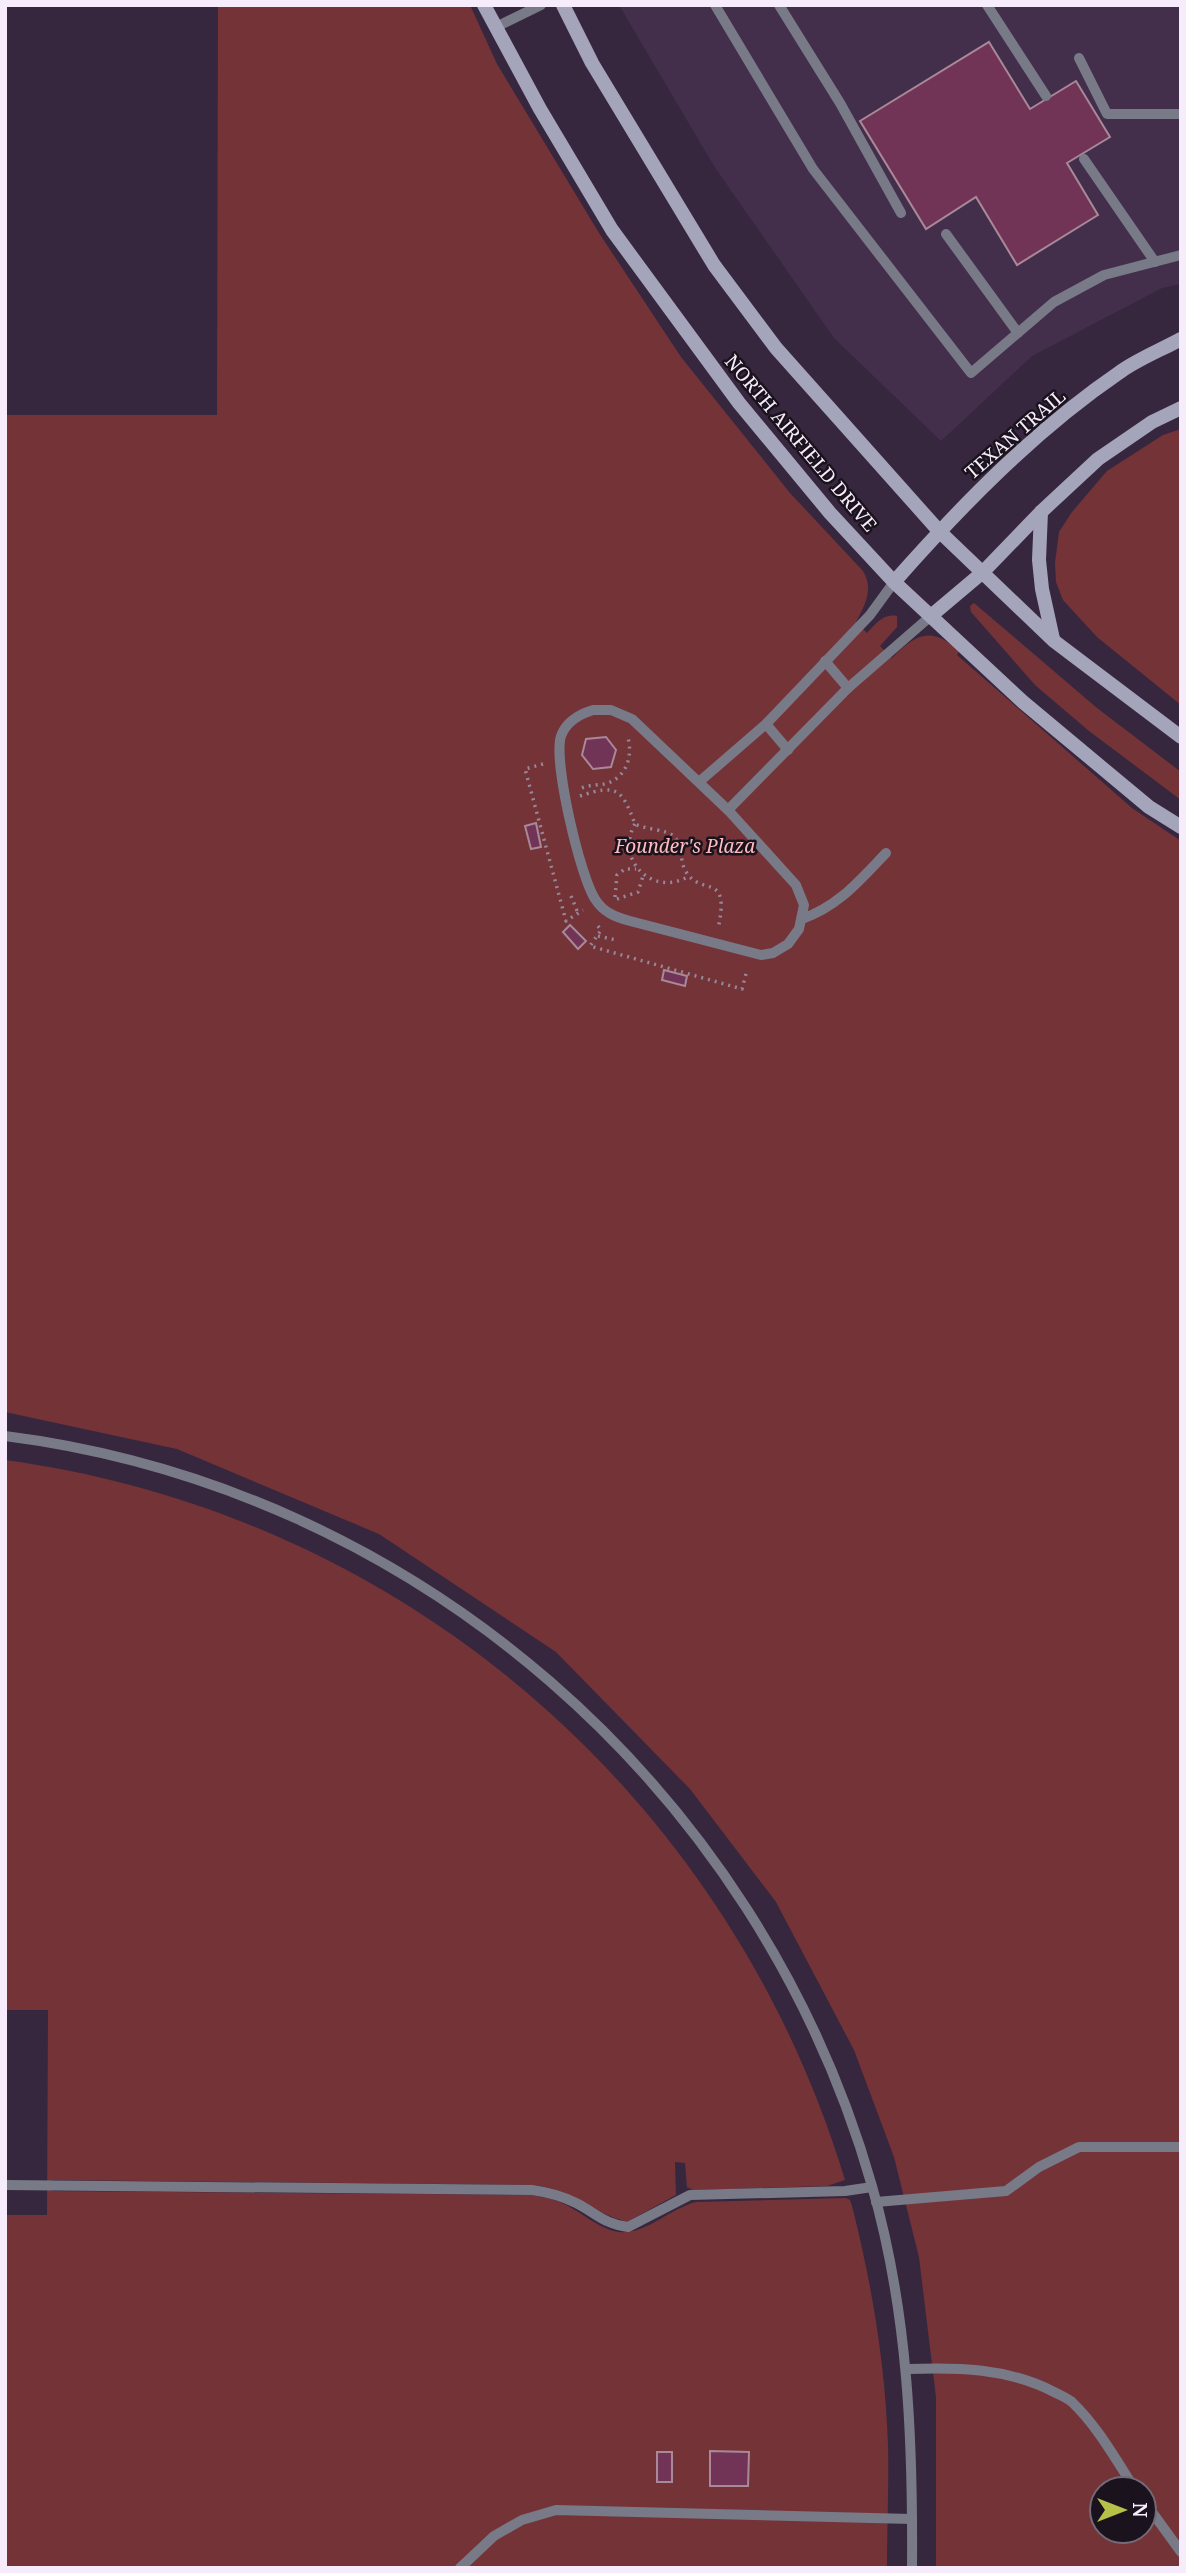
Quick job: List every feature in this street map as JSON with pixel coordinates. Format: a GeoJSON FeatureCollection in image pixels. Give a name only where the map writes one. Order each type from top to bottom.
{"type":"FeatureCollection","features":[{"type":"Feature","properties":{"kind":"main road","name":"NORTH AIRFIELD DRIVE"},"geometry":{"type":"LineString","coordinates":[[484,5],[540,109],[620,241],[739,403],[830,513],[894,582],[1023,702],[1150,807],[1181,827]]}},
{"type":"Feature","properties":{"kind":"main road"},"geometry":{"type":"LineString","coordinates":[[563,5],[592,63],[714,265],[776,348],[939,531],[1054,641],[1181,737]]}},
{"type":"Feature","properties":{"kind":"main road","name":"TEXAN TRAIL"},"geometry":{"type":"LineString","coordinates":[[894,582],[981,488],[1047,427],[1121,370],[1181,340]]}},
{"type":"Feature","properties":{"kind":"main road"},"geometry":{"type":"LineString","coordinates":[[932,615],[983,572],[1041,512],[1098,459],[1152,422],[1181,408]]}},
{"type":"Feature","properties":{"kind":"main road"},"geometry":{"type":"LineString","coordinates":[[1041,512],[1038,560],[1054,641]]}},
{"type":"Feature","properties":{"kind":"lane"},"geometry":{"type":"LineString","coordinates":[[496,27],[541,5]]}},
{"type":"Feature","properties":{"kind":"lane"},"geometry":{"type":"LineString","coordinates":[[715,5],[813,169],[971,373],[1054,302],[1104,275],[1181,255]]}},
{"type":"Feature","properties":{"kind":"lane"},"geometry":{"type":"LineString","coordinates":[[779,5],[840,103],[901,214]]}},
{"type":"Feature","properties":{"kind":"lane"},"geometry":{"type":"LineString","coordinates":[[987,5],[1046,96]]}},
{"type":"Feature","properties":{"kind":"lane"},"geometry":{"type":"LineString","coordinates":[[1079,58],[1107,114],[1181,114]]}},
{"type":"Feature","properties":{"kind":"lane"},"geometry":{"type":"LineString","coordinates":[[1084,159],[1155,262]]}},
{"type":"Feature","properties":{"kind":"lane"},"geometry":{"type":"LineString","coordinates":[[946,234],[1018,333]]}},
{"type":"Feature","properties":{"kind":"lane"},"geometry":{"type":"LineString","coordinates":[[699,782],[766,724],[870,615],[894,582]]}},
{"type":"Feature","properties":{"kind":"lane"},"geometry":{"type":"LineString","coordinates":[[728,810],[848,688],[932,615]]}},
{"type":"Feature","properties":{"kind":"lane"},"geometry":{"type":"LineString","coordinates":[[825,661],[848,688]]}},
{"type":"Feature","properties":{"kind":"lane"},"geometry":{"type":"LineString","coordinates":[[593,710],[611,710],[632,719],[699,782],[796,885],[804,905],[803,919],[793,940],[773,953],[761,955],[714,944],[612,916],[602,908],[588,884],[565,802],[560,774],[561,737],[575,718],[593,710]]}},
{"type":"Feature","properties":{"kind":"lane"},"geometry":{"type":"LineString","coordinates":[[766,724],[788,750]]}},
{"type":"Feature","properties":{"kind":"lane"},"geometry":{"type":"LineString","coordinates":[[803,919],[821,912],[846,896],[886,853]]}},
{"type":"Feature","properties":{"kind":"lane"},"geometry":{"type":"LineString","coordinates":[[5,1436],[87,1450],[151,1466],[239,1495],[306,1522],[351,1545],[446,1601],[532,1664],[639,1768],[708,1850],[743,1900],[816,2034],[857,2137],[872,2187],[892,2271],[907,2369],[912,2568]]}},
{"type":"Feature","properties":{"kind":"lane"},"geometry":{"type":"LineString","coordinates":[[876,2202],[1006,2190],[1038,2167],[1079,2147],[1181,2147]]}},
{"type":"Feature","properties":{"kind":"lane"},"geometry":{"type":"LineString","coordinates":[[5,2185],[532,2190],[560,2196],[579,2204],[601,2220],[628,2227],[691,2195],[845,2191],[872,2187]]}},
{"type":"Feature","properties":{"kind":"lane"},"geometry":{"type":"LineString","coordinates":[[907,2369],[944,2368],[1001,2373],[1035,2382],[1070,2400],[1096,2431],[1126,2475]]}},
{"type":"Feature","properties":{"kind":"lane"},"geometry":{"type":"LineString","coordinates":[[460,2568],[504,2531],[522,2520],[556,2510],[912,2519]]}},
{"type":"Feature","properties":{"kind":"lane"},"geometry":{"type":"LineString","coordinates":[[1158,2520],[1181,2552]]}},
{"type":"Feature","properties":{"kind":"path"},"geometry":{"type":"LineString","coordinates":[[582,788],[609,783],[625,770],[631,749],[623,730]]}},
{"type":"Feature","properties":{"kind":"path"},"geometry":{"type":"LineString","coordinates":[[543,764],[525,769],[562,898],[566,922],[583,909],[601,930],[590,946],[614,950],[742,989],[747,970]]}},
{"type":"Feature","properties":{"kind":"path"},"geometry":{"type":"LineString","coordinates":[[565,802],[600,789],[614,790],[625,798],[635,824],[629,838],[636,869],[653,880],[673,881],[689,876]]}},
{"type":"Feature","properties":{"kind":"path"},"geometry":{"type":"LineString","coordinates":[[635,824],[672,835],[678,842],[682,862],[689,876],[717,890],[723,908],[714,944]]}},
{"type":"Feature","properties":{"kind":"path"},"geometry":{"type":"LineString","coordinates":[[636,869],[625,869],[617,875],[616,898],[638,892],[643,876]]}},
{"type":"Feature","properties":{"kind":"path"},"geometry":{"type":"LineString","coordinates":[[571,896],[578,913]]}},
{"type":"Feature","properties":{"kind":"path"},"geometry":{"type":"LineString","coordinates":[[597,935],[616,940]]}},
{"type":"Feature","properties":{"kind":"shaded area"},"geometry":{"type":"Polygon","coordinates":[[[619,5],[1181,5],[1181,284],[1162,288],[1032,356],[941,441],[834,338],[714,166],[619,5]]]}},
{"type":"Feature","properties":{"kind":"green space","name":"Founder's Plaza"},"geometry":{"type":"Polygon","coordinates":[[[218,5],[470,5],[497,64],[599,233],[681,357],[790,493],[863,571],[868,591],[856,622],[867,633],[884,618],[897,616],[897,627],[880,646],[892,658],[909,643],[924,636],[941,638],[949,643],[959,651],[957,655],[1132,808],[1181,841],[1181,2568],[936,2568],[936,2397],[919,2257],[894,2157],[854,2050],[776,1902],[690,1789],[556,1652],[379,1534],[177,1449],[5,1412],[5,415],[217,415],[218,5]]]}},
{"type":"Feature","properties":{"kind":"green space"},"geometry":{"type":"Polygon","coordinates":[[[1181,429],[1181,705],[1097,637],[1063,600],[1056,582],[1055,563],[1059,532],[1072,512],[1107,471],[1163,435],[1181,429]]]}},
{"type":"Feature","properties":{"kind":"green space"},"geometry":{"type":"Polygon","coordinates":[[[974,603],[1097,708],[1181,772],[1181,800],[1089,731],[1035,685],[971,612],[970,606],[974,603]]]}},
{"type":"Feature","properties":{"kind":"green space"},"geometry":{"type":"Polygon","coordinates":[[[5,1460],[151,1491],[288,1541],[416,1610],[531,1696],[633,1798],[721,1913],[792,2041],[845,2180],[827,2186],[693,2190],[687,2187],[685,2163],[675,2162],[676,2195],[627,2222],[557,2190],[531,2185],[52,2180],[52,2191],[531,2195],[558,2201],[601,2226],[618,2232],[643,2228],[696,2202],[846,2198],[852,2206],[866,2265],[884,2384],[888,2444],[887,2568],[5,2568],[5,2215],[47,2215],[48,2010],[5,2010],[5,1460]]]}},
{"type":"Feature","properties":{"kind":"building"},"geometry":{"type":"Polygon","coordinates":[[[989,42],[1030,109],[1076,81],[1110,137],[1067,163],[1098,215],[1017,265],[976,197],[926,229],[860,121],[989,42]]]}},
{"type":"Feature","properties":{"kind":"building"},"geometry":{"type":"Polygon","coordinates":[[[606,737],[616,750],[611,767],[593,769],[582,755],[586,739],[606,737]]]}},
{"type":"Feature","properties":{"kind":"building"},"geometry":{"type":"Polygon","coordinates":[[[536,823],[541,847],[531,849],[525,826],[536,823]]]}},
{"type":"Feature","properties":{"kind":"building"},"geometry":{"type":"Polygon","coordinates":[[[570,925],[586,941],[578,949],[563,932],[570,925]]]}},
{"type":"Feature","properties":{"kind":"building"},"geometry":{"type":"Polygon","coordinates":[[[664,970],[687,976],[685,986],[662,980],[664,970]]]}},
{"type":"Feature","properties":{"kind":"building"},"geometry":{"type":"Polygon","coordinates":[[[710,2451],[749,2452],[748,2486],[710,2486],[710,2451]]]}},
{"type":"Feature","properties":{"kind":"building"},"geometry":{"type":"Polygon","coordinates":[[[657,2452],[672,2452],[672,2482],[657,2482],[657,2452]]]}}]}
